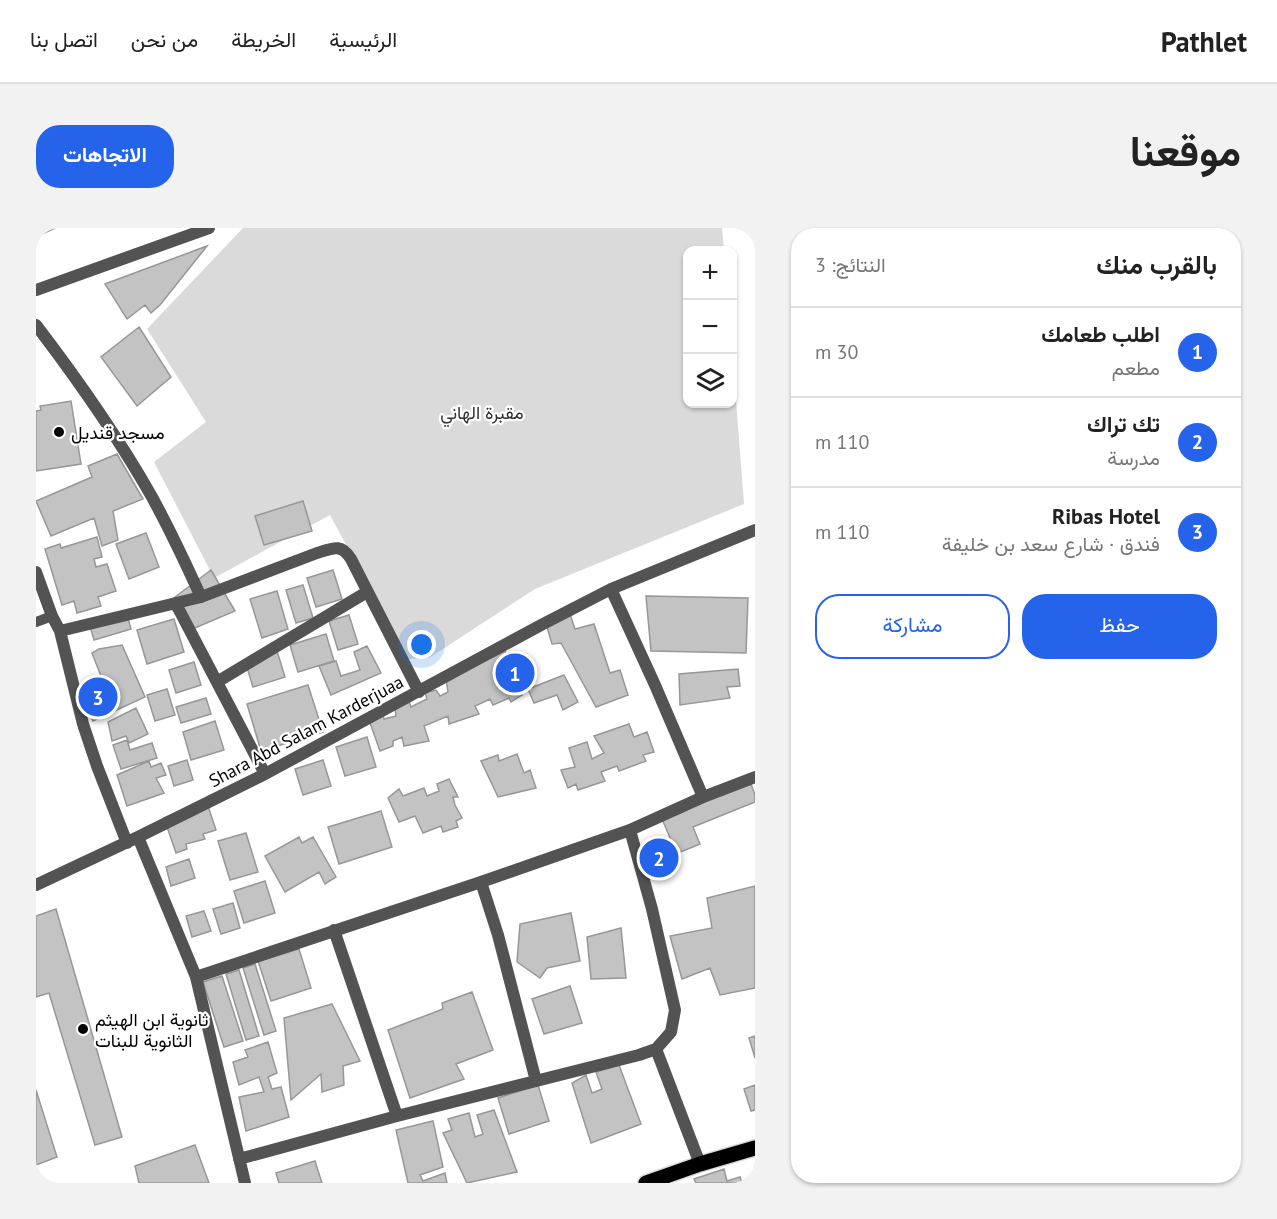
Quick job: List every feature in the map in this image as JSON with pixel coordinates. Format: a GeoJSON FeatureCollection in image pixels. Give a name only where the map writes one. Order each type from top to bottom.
{"type":"FeatureCollection","features":[{"type":"Feature","properties":{"kind":"main road"},"geometry":{"type":"LineString","coordinates":[[646,1183],[755,1148]]}},
{"type":"Feature","properties":{"kind":"street"},"geometry":{"type":"LineString","coordinates":[[36,290],[209,228]]}},
{"type":"Feature","properties":{"kind":"street"},"geometry":{"type":"LineString","coordinates":[[36,325],[86,391],[132,463],[201,597]]}},
{"type":"Feature","properties":{"kind":"street","name":"Shara Abd Salam Karderjuaa"},"geometry":{"type":"LineString","coordinates":[[36,885],[265,774],[543,624],[612,590],[755,530]]}},
{"type":"Feature","properties":{"kind":"street"},"geometry":{"type":"LineString","coordinates":[[60,631],[201,597],[332,548],[346,551],[419,692]]}},
{"type":"Feature","properties":{"kind":"street"},"geometry":{"type":"LineString","coordinates":[[36,572],[60,631],[83,724],[126,843]]}},
{"type":"Feature","properties":{"kind":"street"},"geometry":{"type":"LineString","coordinates":[[612,590],[656,685],[703,798]]}},
{"type":"Feature","properties":{"kind":"street"},"geometry":{"type":"LineString","coordinates":[[217,682],[367,592]]}},
{"type":"Feature","properties":{"kind":"street"},"geometry":{"type":"LineString","coordinates":[[176,604],[265,774]]}},
{"type":"Feature","properties":{"kind":"street"},"geometry":{"type":"LineString","coordinates":[[196,977],[630,830],[755,777]]}},
{"type":"Feature","properties":{"kind":"street"},"geometry":{"type":"LineString","coordinates":[[239,1159],[397,1116],[639,1055],[656,1048],[671,1032],[675,1010],[652,909],[630,830]]}},
{"type":"Feature","properties":{"kind":"street"},"geometry":{"type":"LineString","coordinates":[[138,837],[196,977],[245,1183]]}},
{"type":"Feature","properties":{"kind":"street"},"geometry":{"type":"LineString","coordinates":[[482,882],[536,1081]]}},
{"type":"Feature","properties":{"kind":"street"},"geometry":{"type":"LineString","coordinates":[[334,930],[397,1116]]}},
{"type":"Feature","properties":{"kind":"street"},"geometry":{"type":"LineString","coordinates":[[656,1048],[700,1164]]}},
{"type":"Feature","properties":{"kind":"lane"},"geometry":{"type":"LineString","coordinates":[[36,622],[52,616]]}},
{"type":"Feature","properties":{"kind":"green space","name":"مقبرة الهاني"},"geometry":{"type":"Polygon","coordinates":[[[243,228],[722,228],[724,246],[683,246],[683,408],[737,408],[744,504],[535,589],[429,658],[408,659],[330,515],[214,578],[154,462],[206,422],[147,329],[243,228]]]}},
{"type":"Feature","properties":{"kind":"building"},"geometry":{"type":"Polygon","coordinates":[[[36,228],[55,228],[36,237],[36,228]]]}},
{"type":"Feature","properties":{"kind":"building"},"geometry":{"type":"Polygon","coordinates":[[[207,246],[151,313],[145,305],[127,319],[105,284],[207,246]]]}},
{"type":"Feature","properties":{"kind":"building"},"geometry":{"type":"Polygon","coordinates":[[[139,327],[171,377],[137,406],[101,357],[139,327]]]}},
{"type":"Feature","properties":{"kind":"building"},"geometry":{"type":"Polygon","coordinates":[[[71,401],[81,464],[36,471],[36,411],[41,410],[40,406],[71,401]]]}},
{"type":"Feature","properties":{"kind":"building"},"geometry":{"type":"Polygon","coordinates":[[[117,454],[143,499],[113,511],[118,540],[102,546],[94,518],[51,536],[36,501],[92,477],[88,466],[117,454]]]}},
{"type":"Feature","properties":{"kind":"building"},"geometry":{"type":"Polygon","coordinates":[[[303,501],[312,531],[264,545],[255,516],[303,501]]]}},
{"type":"Feature","properties":{"kind":"building"},"geometry":{"type":"Polygon","coordinates":[[[146,533],[159,567],[129,579],[116,544],[146,533]]]}},
{"type":"Feature","properties":{"kind":"building"},"geometry":{"type":"Polygon","coordinates":[[[97,537],[102,557],[94,559],[96,567],[107,564],[116,591],[98,597],[101,606],[77,613],[74,601],[62,605],[45,549],[60,544],[61,548],[97,537]]]}},
{"type":"Feature","properties":{"kind":"building"},"geometry":{"type":"Polygon","coordinates":[[[211,570],[235,611],[190,630],[167,603],[211,570]]]}},
{"type":"Feature","properties":{"kind":"building"},"geometry":{"type":"Polygon","coordinates":[[[333,570],[342,599],[316,607],[307,578],[333,570]]]}},
{"type":"Feature","properties":{"kind":"building"},"geometry":{"type":"Polygon","coordinates":[[[303,585],[313,618],[296,623],[286,590],[303,585]]]}},
{"type":"Feature","properties":{"kind":"building"},"geometry":{"type":"Polygon","coordinates":[[[277,591],[288,629],[262,638],[250,599],[277,591]]]}},
{"type":"Feature","properties":{"kind":"building"},"geometry":{"type":"Polygon","coordinates":[[[646,596],[748,598],[746,653],[651,651],[646,596]]]}},
{"type":"Feature","properties":{"kind":"building"},"geometry":{"type":"Polygon","coordinates":[[[126,611],[131,629],[94,640],[89,622],[126,611]]]}},
{"type":"Feature","properties":{"kind":"building"},"geometry":{"type":"Polygon","coordinates":[[[570,614],[575,629],[594,624],[610,673],[620,670],[628,695],[596,707],[561,643],[552,644],[546,624],[570,614]]]}},
{"type":"Feature","properties":{"kind":"building"},"geometry":{"type":"Polygon","coordinates":[[[349,615],[358,644],[338,650],[329,621],[349,615]]]}},
{"type":"Feature","properties":{"kind":"building"},"geometry":{"type":"Polygon","coordinates":[[[174,619],[184,652],[147,664],[137,630],[174,619]]]}},
{"type":"Feature","properties":{"kind":"building"},"geometry":{"type":"Polygon","coordinates":[[[326,634],[334,661],[298,672],[290,645],[326,634]]]}},
{"type":"Feature","properties":{"kind":"building"},"geometry":{"type":"Polygon","coordinates":[[[122,645],[145,697],[93,721],[88,708],[104,700],[103,696],[108,694],[92,653],[99,649],[122,645]]]}},
{"type":"Feature","properties":{"kind":"building"},"geometry":{"type":"Polygon","coordinates":[[[367,646],[381,673],[331,695],[319,666],[336,661],[341,676],[360,670],[354,652],[367,646]]]}},
{"type":"Feature","properties":{"kind":"building"},"geometry":{"type":"Polygon","coordinates":[[[277,651],[285,677],[253,687],[245,661],[277,651]]]}},
{"type":"Feature","properties":{"kind":"building"},"geometry":{"type":"Polygon","coordinates":[[[505,651],[522,695],[511,702],[509,698],[493,705],[490,699],[475,706],[479,714],[449,724],[448,716],[424,726],[429,741],[404,746],[402,737],[393,741],[393,746],[380,751],[369,720],[383,714],[384,719],[396,716],[395,707],[409,702],[411,707],[427,699],[425,693],[436,690],[440,696],[448,692],[446,680],[505,651]]]}},
{"type":"Feature","properties":{"kind":"building"},"geometry":{"type":"Polygon","coordinates":[[[194,662],[201,685],[176,693],[169,670],[194,662]]]}},
{"type":"Feature","properties":{"kind":"building"},"geometry":{"type":"Polygon","coordinates":[[[738,669],[740,686],[727,687],[730,698],[680,705],[679,674],[738,669]]]}},
{"type":"Feature","properties":{"kind":"building"},"geometry":{"type":"Polygon","coordinates":[[[564,675],[578,702],[563,710],[557,695],[534,703],[528,689],[564,675]]]}},
{"type":"Feature","properties":{"kind":"building"},"geometry":{"type":"Polygon","coordinates":[[[308,685],[323,732],[261,751],[247,704],[308,685]]]}},
{"type":"Feature","properties":{"kind":"building"},"geometry":{"type":"Polygon","coordinates":[[[167,689],[175,715],[155,721],[147,695],[167,689]]]}},
{"type":"Feature","properties":{"kind":"building"},"geometry":{"type":"Polygon","coordinates":[[[206,698],[211,714],[181,723],[176,707],[206,698]]]}},
{"type":"Feature","properties":{"kind":"building"},"geometry":{"type":"Polygon","coordinates":[[[136,708],[148,734],[129,743],[126,736],[112,741],[108,722],[136,708]]]}},
{"type":"Feature","properties":{"kind":"building"},"geometry":{"type":"Polygon","coordinates":[[[215,721],[224,750],[191,760],[183,732],[215,721]]]}},
{"type":"Feature","properties":{"kind":"building"},"geometry":{"type":"Polygon","coordinates":[[[629,724],[634,737],[647,732],[654,752],[643,755],[646,761],[619,771],[617,766],[601,772],[605,781],[578,790],[576,784],[568,788],[561,770],[575,767],[569,748],[587,742],[592,759],[604,753],[594,736],[629,724]]]}},
{"type":"Feature","properties":{"kind":"building"},"geometry":{"type":"Polygon","coordinates":[[[367,737],[376,767],[345,776],[336,747],[367,737]]]}},
{"type":"Feature","properties":{"kind":"building"},"geometry":{"type":"Polygon","coordinates":[[[127,740],[130,750],[152,743],[157,758],[121,769],[113,745],[127,740]]]}},
{"type":"Feature","properties":{"kind":"building"},"geometry":{"type":"Polygon","coordinates":[[[517,754],[524,773],[530,770],[536,788],[498,797],[481,761],[498,755],[499,761],[517,754]]]}},
{"type":"Feature","properties":{"kind":"building"},"geometry":{"type":"Polygon","coordinates":[[[187,760],[193,780],[174,786],[168,766],[187,760]]]}},
{"type":"Feature","properties":{"kind":"building"},"geometry":{"type":"Polygon","coordinates":[[[323,760],[331,786],[303,795],[295,769],[323,760]]]}},
{"type":"Feature","properties":{"kind":"building"},"geometry":{"type":"Polygon","coordinates":[[[149,761],[151,767],[161,763],[166,775],[156,778],[164,793],[127,806],[117,775],[149,761]]]}},
{"type":"Feature","properties":{"kind":"building"},"geometry":{"type":"Polygon","coordinates":[[[449,779],[458,797],[453,797],[462,818],[456,821],[458,827],[443,832],[441,826],[423,833],[415,816],[399,822],[388,798],[399,789],[403,796],[424,788],[427,796],[439,791],[437,784],[449,779]]]}},
{"type":"Feature","properties":{"kind":"building"},"geometry":{"type":"Polygon","coordinates":[[[751,784],[755,802],[693,827],[700,844],[663,859],[657,845],[671,840],[662,819],[751,784]]]}},
{"type":"Feature","properties":{"kind":"building"},"geometry":{"type":"Polygon","coordinates":[[[206,800],[216,830],[203,834],[205,839],[186,844],[187,849],[176,853],[164,818],[206,800]]]}},
{"type":"Feature","properties":{"kind":"building"},"geometry":{"type":"Polygon","coordinates":[[[381,811],[392,847],[339,864],[328,827],[381,811]]]}},
{"type":"Feature","properties":{"kind":"building"},"geometry":{"type":"Polygon","coordinates":[[[246,833],[258,872],[230,880],[218,841],[246,833]]]}},
{"type":"Feature","properties":{"kind":"building"},"geometry":{"type":"Polygon","coordinates":[[[299,837],[302,843],[313,837],[336,877],[325,884],[319,872],[285,892],[265,856],[299,837]]]}},
{"type":"Feature","properties":{"kind":"building"},"geometry":{"type":"Polygon","coordinates":[[[189,859],[195,878],[171,886],[166,867],[189,859]]]}},
{"type":"Feature","properties":{"kind":"building"},"geometry":{"type":"Polygon","coordinates":[[[265,881],[275,913],[244,923],[234,891],[265,881]]]}},
{"type":"Feature","properties":{"kind":"building"},"geometry":{"type":"Polygon","coordinates":[[[755,886],[755,988],[720,995],[710,968],[682,979],[670,936],[712,928],[707,898],[755,886]]]}},
{"type":"Feature","properties":{"kind":"building"},"geometry":{"type":"Polygon","coordinates":[[[233,903],[240,928],[221,934],[213,909],[233,903]]]}},
{"type":"Feature","properties":{"kind":"building"},"geometry":{"type":"Polygon","coordinates":[[[56,909],[122,1137],[95,1145],[49,993],[36,997],[36,916],[56,909]]]}},
{"type":"Feature","properties":{"kind":"building"},"geometry":{"type":"Polygon","coordinates":[[[204,911],[211,931],[192,937],[186,916],[204,911]]]}},
{"type":"Feature","properties":{"kind":"building"},"geometry":{"type":"Polygon","coordinates":[[[571,913],[580,961],[547,968],[540,978],[517,962],[520,924],[571,913]]]}},
{"type":"Feature","properties":{"kind":"building"},"geometry":{"type":"Polygon","coordinates":[[[621,928],[626,978],[591,979],[587,937],[621,928]]]}},
{"type":"Feature","properties":{"kind":"building"},"geometry":{"type":"Polygon","coordinates":[[[299,949],[311,988],[271,1001],[258,961],[299,949]]]}},
{"type":"Feature","properties":{"kind":"building"},"geometry":{"type":"Polygon","coordinates":[[[255,964],[276,1031],[264,1035],[243,968],[255,964]]]}},
{"type":"Feature","properties":{"kind":"building"},"geometry":{"type":"Polygon","coordinates":[[[239,970],[259,1036],[246,1040],[226,974],[239,970]]]}},
{"type":"Feature","properties":{"kind":"building"},"geometry":{"type":"Polygon","coordinates":[[[222,976],[243,1041],[224,1047],[203,982],[222,976]]]}},
{"type":"Feature","properties":{"kind":"building"},"geometry":{"type":"Polygon","coordinates":[[[570,986],[582,1023],[544,1034],[532,999],[570,986]]]}},
{"type":"Feature","properties":{"kind":"building"},"geometry":{"type":"Polygon","coordinates":[[[472,992],[493,1050],[456,1064],[464,1079],[410,1098],[388,1030],[443,1009],[442,1003],[472,992]]]}},
{"type":"Feature","properties":{"kind":"building"},"geometry":{"type":"Polygon","coordinates":[[[332,1004],[360,1061],[343,1066],[344,1085],[322,1092],[321,1074],[291,1100],[284,1018],[332,1004]]]}},
{"type":"Feature","properties":{"kind":"building"},"geometry":{"type":"Polygon","coordinates":[[[755,1036],[755,1058],[749,1038],[755,1036]]]}},
{"type":"Feature","properties":{"kind":"building"},"geometry":{"type":"Polygon","coordinates":[[[268,1042],[277,1073],[268,1077],[272,1089],[281,1087],[289,1117],[246,1131],[239,1097],[264,1092],[259,1077],[239,1085],[233,1062],[248,1057],[245,1050],[268,1042]]]}},
{"type":"Feature","properties":{"kind":"building"},"geometry":{"type":"Polygon","coordinates":[[[619,1065],[641,1124],[591,1143],[572,1083],[586,1075],[592,1093],[602,1089],[596,1072],[619,1065]]]}},
{"type":"Feature","properties":{"kind":"building"},"geometry":{"type":"Polygon","coordinates":[[[538,1085],[549,1121],[509,1134],[498,1098],[538,1085]]]}},
{"type":"Feature","properties":{"kind":"building"},"geometry":{"type":"Polygon","coordinates":[[[755,1085],[755,1110],[751,1111],[744,1089],[755,1085]]]}},
{"type":"Feature","properties":{"kind":"building"},"geometry":{"type":"Polygon","coordinates":[[[36,1090],[57,1157],[36,1165],[36,1090]]]}},
{"type":"Feature","properties":{"kind":"building"},"geometry":{"type":"Polygon","coordinates":[[[494,1110],[517,1172],[467,1183],[443,1133],[452,1130],[448,1119],[469,1113],[475,1137],[483,1134],[477,1115],[494,1110]]]}},
{"type":"Feature","properties":{"kind":"building"},"geometry":{"type":"Polygon","coordinates":[[[433,1121],[443,1167],[420,1175],[423,1181],[445,1173],[447,1183],[408,1183],[396,1130],[433,1121]]]}},
{"type":"Feature","properties":{"kind":"building"},"geometry":{"type":"Polygon","coordinates":[[[195,1145],[209,1183],[139,1183],[135,1166],[195,1145]]]}},
{"type":"Feature","properties":{"kind":"building"},"geometry":{"type":"Polygon","coordinates":[[[315,1161],[322,1183],[279,1183],[276,1173],[315,1161]]]}},
{"type":"Feature","properties":{"kind":"building"},"geometry":{"type":"Polygon","coordinates":[[[724,1169],[727,1181],[740,1177],[742,1183],[696,1183],[694,1179],[724,1169]]]}},
{"type":"Feature","properties":{"kind":"place","name":"مسجد قنديل"},"geometry":{"type":"Point","coordinates":[59,432]}},
{"type":"Feature","properties":{"kind":"place","name":"اطلب طعامك"},"geometry":{"type":"Point","coordinates":[515,673]}},
{"type":"Feature","properties":{"kind":"place","name":"Ribas Hotel"},"geometry":{"type":"Point","coordinates":[98,697]}},
{"type":"Feature","properties":{"kind":"place","name":"تك تراك"},"geometry":{"type":"Point","coordinates":[659,858]}},
{"type":"Feature","properties":{"kind":"place","name":"ثانوية ابن الهيثم الثانوية للبنات"},"geometry":{"type":"Point","coordinates":[83,1029]}}]}
